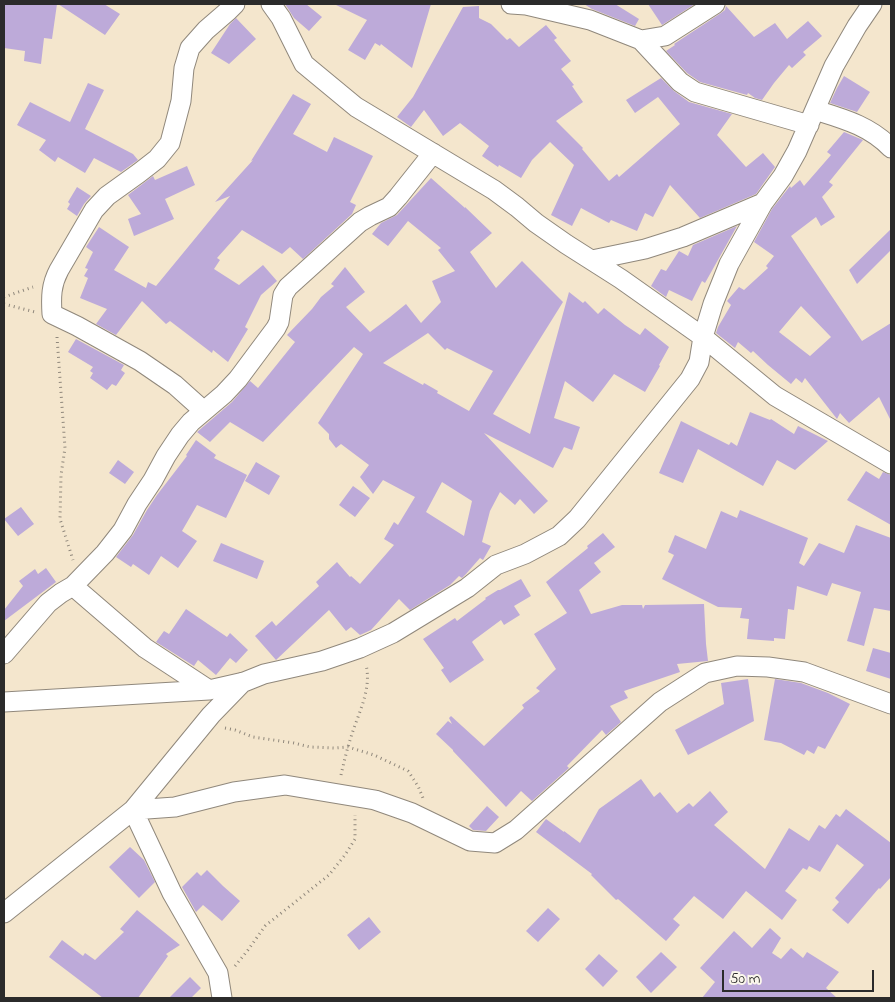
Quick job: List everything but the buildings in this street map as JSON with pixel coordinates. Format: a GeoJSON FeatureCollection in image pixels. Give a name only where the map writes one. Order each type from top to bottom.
{"type":"FeatureCollection","features":[{"type":"Feature","properties":{"kind":"street"},"geometry":{"type":"LineString","coordinates":[[204,411],[175,385],[140,361],[52,314],[51,296],[54,278],[94,210],[106,196],[157,158],[170,143],[181,101],[184,68],[190,48],[206,30],[236,4]]}},
{"type":"Feature","properties":{"kind":"street"},"geometry":{"type":"LineString","coordinates":[[272,4],[304,64],[356,107],[494,190],[536,223],[622,279],[703,337],[775,396],[891,464]]}},
{"type":"Feature","properties":{"kind":"street"},"geometry":{"type":"LineString","coordinates":[[511,4],[526,5],[590,20],[641,40],[680,82],[695,92],[812,118],[852,122],[888,139]]}},
{"type":"Feature","properties":{"kind":"street"},"geometry":{"type":"LineString","coordinates":[[641,40],[665,36],[715,4]]}},
{"type":"Feature","properties":{"kind":"street"},"geometry":{"type":"LineString","coordinates":[[4,702],[209,690],[244,682],[264,674],[322,661],[362,647],[393,633],[467,588],[496,565],[526,554],[559,536],[576,519],[690,379],[699,362],[703,337],[713,304],[729,264],[763,203],[797,150],[834,66],[872,4]]}},
{"type":"Feature","properties":{"kind":"street"},"geometry":{"type":"LineString","coordinates":[[4,654],[48,603],[77,581],[123,530],[166,456],[180,436],[191,422],[224,394],[238,379],[276,328],[279,322],[282,296],[288,287],[360,222],[389,207],[432,153]]}},
{"type":"Feature","properties":{"kind":"street"},"geometry":{"type":"LineString","coordinates":[[592,260],[645,250],[683,237],[763,203]]}},
{"type":"Feature","properties":{"kind":"street"},"geometry":{"type":"LineString","coordinates":[[77,581],[145,648],[209,690]]}},
{"type":"Feature","properties":{"kind":"street"},"geometry":{"type":"LineString","coordinates":[[133,810],[175,807],[234,792],[285,786],[375,800],[412,813],[470,841],[494,843],[516,830],[660,702],[705,673],[737,666],[768,667],[804,672],[891,704]]}},
{"type":"Feature","properties":{"kind":"street"},"geometry":{"type":"LineString","coordinates":[[4,913],[133,810],[211,715],[244,682]]}},
{"type":"Feature","properties":{"kind":"street"},"geometry":{"type":"LineString","coordinates":[[133,810],[172,893],[218,973],[221,991]]}},
{"type":"Feature","properties":{"kind":"path"},"geometry":{"type":"LineString","coordinates":[[4,297],[54,278]]}},
{"type":"Feature","properties":{"kind":"path"},"geometry":{"type":"LineString","coordinates":[[4,304],[30,312],[52,314],[56,328],[65,448],[61,474],[60,519],[74,563],[77,581]]}},
{"type":"Feature","properties":{"kind":"path"},"geometry":{"type":"LineString","coordinates":[[221,991],[265,926],[328,875],[345,855],[355,839],[354,814],[339,784],[348,747],[364,698],[368,673],[362,647]]}},
{"type":"Feature","properties":{"kind":"path"},"geometry":{"type":"LineString","coordinates":[[200,729],[216,727],[235,730],[253,737],[310,746],[348,747],[374,754],[408,771],[418,786],[434,823]]}}]}
